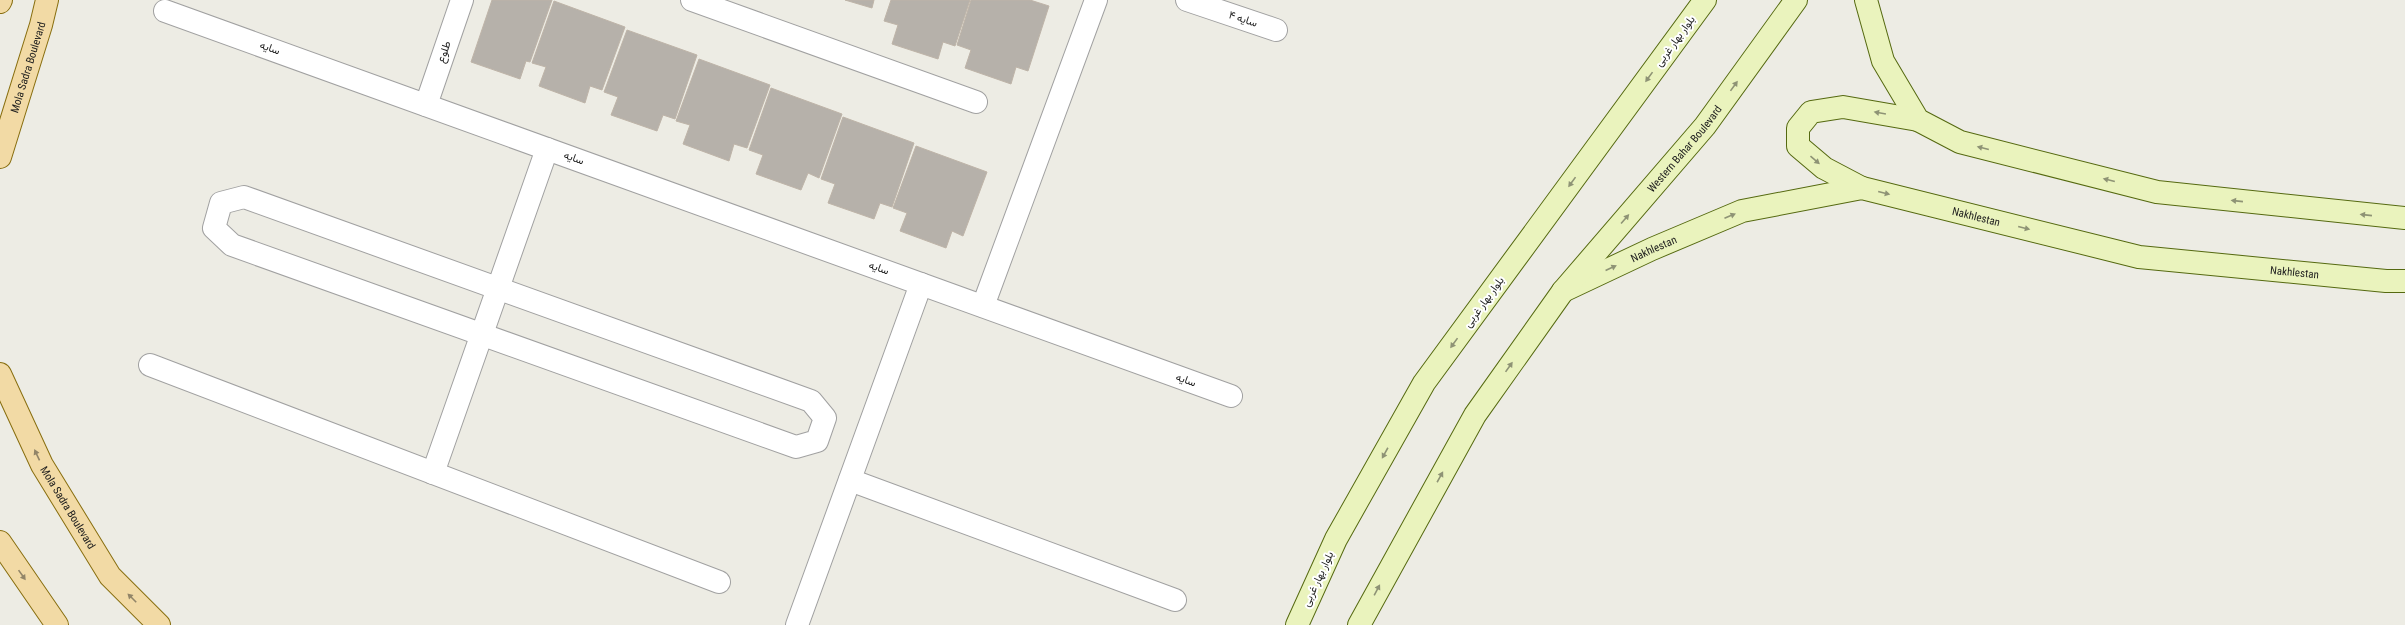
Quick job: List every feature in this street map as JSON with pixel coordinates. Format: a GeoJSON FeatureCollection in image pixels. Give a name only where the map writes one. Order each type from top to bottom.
{"type":"FeatureCollection","features":[{"type":"Feature","properties":{"kind":"main road","name":"Mola Sadra Boulevard"},"geometry":{"type":"LineString","coordinates":[[0,157],[3,128],[41,25],[47,0]]}},
{"type":"Feature","properties":{"kind":"main road","name":"Mola Sadra Boulevard"},"geometry":{"type":"LineString","coordinates":[[0,374],[42,465],[110,576],[160,625]]}},
{"type":"Feature","properties":{"kind":"main road"},"geometry":{"type":"LineString","coordinates":[[0,542],[57,625]]}},
{"type":"Feature","properties":{"kind":"street","name":"طلوع"},"geometry":{"type":"LineString","coordinates":[[426,105],[462,0]]}},
{"type":"Feature","properties":{"kind":"street"},"geometry":{"type":"LineString","coordinates":[[692,0],[976,102]]}},
{"type":"Feature","properties":{"kind":"street"},"geometry":{"type":"LineString","coordinates":[[983,306],[1096,0]]}},
{"type":"Feature","properties":{"kind":"street","name":"سایه ۴"},"geometry":{"type":"LineString","coordinates":[[1187,0],[1276,30]]}},
{"type":"Feature","properties":{"kind":"street","name":"بلوار بهار غربی"},"geometry":{"type":"LineString","coordinates":[[1297,625],[1336,539],[1424,383],[1705,0]]}},
{"type":"Feature","properties":{"kind":"street","name":"Western Bahar Boulevard"},"geometry":{"type":"LineString","coordinates":[[1563,291],[1705,126],[1796,0]]}},
{"type":"Feature","properties":{"kind":"street"},"geometry":{"type":"LineString","coordinates":[[1866,0],[1883,61],[1918,120]]}},
{"type":"Feature","properties":{"kind":"street","name":"سایه"},"geometry":{"type":"LineString","coordinates":[[165,11],[1231,396]]}},
{"type":"Feature","properties":{"kind":"street"},"geometry":{"type":"LineString","coordinates":[[1862,188],[1824,168],[1798,146],[1798,128],[1811,112],[1843,107],[1918,120],[1960,142],[2157,192],[2405,218]]}},
{"type":"Feature","properties":{"kind":"street"},"geometry":{"type":"LineString","coordinates":[[433,473],[547,149]]}},
{"type":"Feature","properties":{"kind":"street","name":"Nakhlestan"},"geometry":{"type":"LineString","coordinates":[[1563,291],[1652,249],[1742,211],[1862,188],[2139,258],[2386,281],[2405,281]]}},
{"type":"Feature","properties":{"kind":"street"},"geometry":{"type":"LineString","coordinates":[[244,197],[498,289],[811,401],[825,418],[817,441],[796,447],[232,245],[214,228],[221,203],[244,197]]}},
{"type":"Feature","properties":{"kind":"street"},"geometry":{"type":"LineString","coordinates":[[797,625],[921,284]]}},
{"type":"Feature","properties":{"kind":"street"},"geometry":{"type":"LineString","coordinates":[[1359,625],[1475,415],[1563,291]]}},
{"type":"Feature","properties":{"kind":"street"},"geometry":{"type":"LineString","coordinates":[[150,365],[719,582]]}},
{"type":"Feature","properties":{"kind":"street"},"geometry":{"type":"LineString","coordinates":[[850,480],[1175,600]]}},
{"type":"Feature","properties":{"kind":"building"},"geometry":{"type":"Polygon","coordinates":[[[492,0],[552,0],[530,62],[526,61],[520,79],[471,62],[492,0]]]}},
{"type":"Feature","properties":{"kind":"building"},"geometry":{"type":"Polygon","coordinates":[[[845,0],[874,0],[872,8],[845,0]]]}},
{"type":"Feature","properties":{"kind":"building"},"geometry":{"type":"Polygon","coordinates":[[[891,0],[970,0],[955,46],[943,42],[938,59],[892,44],[898,25],[884,21],[891,0]]]}},
{"type":"Feature","properties":{"kind":"building"},"geometry":{"type":"Polygon","coordinates":[[[971,0],[1030,0],[1049,6],[1028,71],[1016,67],[1011,84],[965,68],[971,50],[957,45],[971,0]]]}},
{"type":"Feature","properties":{"kind":"building"},"geometry":{"type":"Polygon","coordinates":[[[554,1],[625,27],[602,90],[590,86],[585,103],[539,86],[546,67],[532,63],[554,1]]]}},
{"type":"Feature","properties":{"kind":"building"},"geometry":{"type":"Polygon","coordinates":[[[627,30],[697,55],[675,119],[663,115],[657,131],[611,115],[618,97],[604,92],[627,30]]]}},
{"type":"Feature","properties":{"kind":"building"},"geometry":{"type":"Polygon","coordinates":[[[699,59],[770,85],[747,148],[734,144],[729,161],[683,144],[690,125],[676,121],[699,59]]]}},
{"type":"Feature","properties":{"kind":"building"},"geometry":{"type":"Polygon","coordinates":[[[771,88],[842,114],[819,178],[808,173],[801,190],[756,174],[763,155],[749,150],[771,88]]]}},
{"type":"Feature","properties":{"kind":"building"},"geometry":{"type":"Polygon","coordinates":[[[843,117],[914,143],[892,207],[880,203],[874,219],[828,203],[835,184],[821,179],[843,117]]]}},
{"type":"Feature","properties":{"kind":"building"},"geometry":{"type":"Polygon","coordinates":[[[916,146],[987,172],[963,236],[952,231],[946,248],[900,231],[907,213],[893,208],[916,146]]]}}]}
